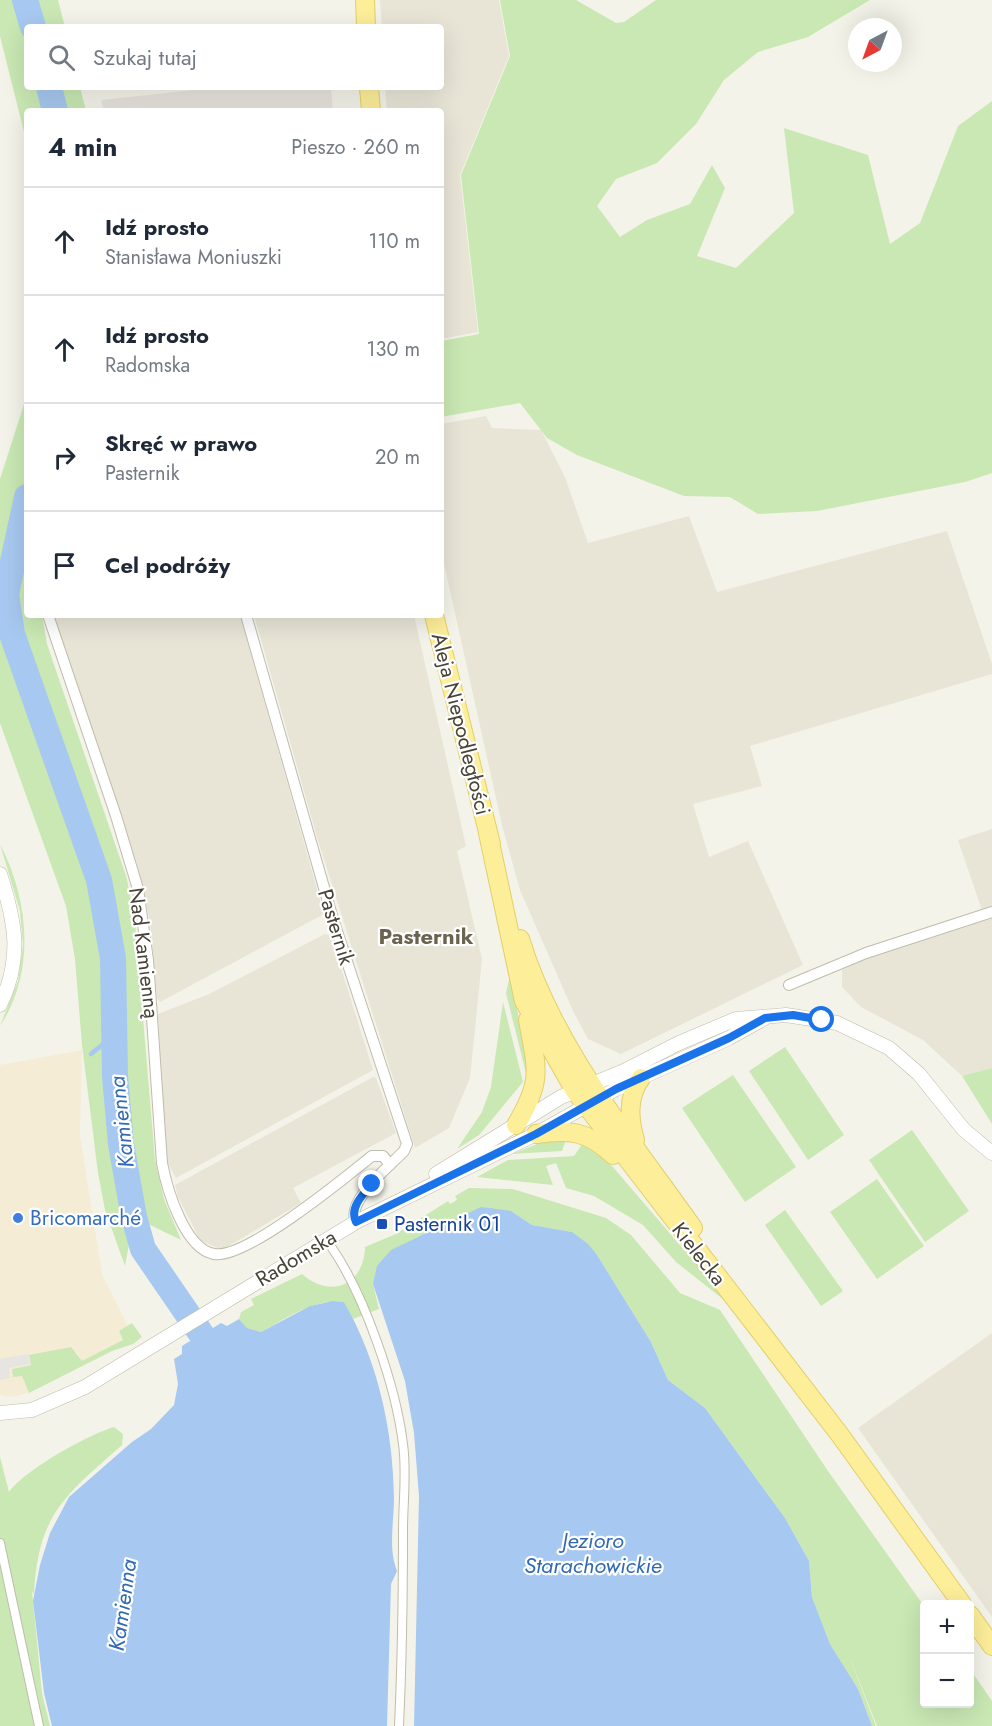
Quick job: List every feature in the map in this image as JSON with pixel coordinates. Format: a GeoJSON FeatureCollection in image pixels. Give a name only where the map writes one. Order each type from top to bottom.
{"type":"FeatureCollection","features":[{"type":"Feature","properties":{"kind":"main road"},"geometry":{"type":"LineString","coordinates":[[365,0],[366,24]]}},
{"type":"Feature","properties":{"kind":"main road"},"geometry":{"type":"LineString","coordinates":[[369,90],[371,108]]}},
{"type":"Feature","properties":{"kind":"main road","name":"Aleja Niepodległości"},"geometry":{"type":"LineString","coordinates":[[435,618],[488,833],[524,1000],[587,1095]]}},
{"type":"Feature","properties":{"kind":"main road","name":"Aleja Niepodległości"},"geometry":{"type":"LineString","coordinates":[[488,833],[524,952],[587,1095]]}},
{"type":"Feature","properties":{"kind":"main road"},"geometry":{"type":"LineString","coordinates":[[516,1125],[531,1101],[537,1078],[524,1000]]}},
{"type":"Feature","properties":{"kind":"main road"},"geometry":{"type":"LineString","coordinates":[[639,1151],[631,1121],[630,1106],[633,1090],[641,1078]]}},
{"type":"Feature","properties":{"kind":"main road","name":"Kielecka"},"geometry":{"type":"LineString","coordinates":[[587,1095],[639,1151],[825,1416],[958,1600]]}},
{"type":"Feature","properties":{"kind":"main road","name":"Kielecka"},"geometry":{"type":"LineString","coordinates":[[587,1095],[648,1188],[825,1416]]}},
{"type":"Feature","properties":{"kind":"main road"},"geometry":{"type":"LineString","coordinates":[[536,1134],[562,1130],[589,1136],[648,1188]]}},
{"type":"Feature","properties":{"kind":"main road"},"geometry":{"type":"LineString","coordinates":[[974,1622],[992,1646]]}},
{"type":"Feature","properties":{"kind":"street","name":"Nad Kamienną"},"geometry":{"type":"LineString","coordinates":[[49,618],[116,816],[138,890],[148,960],[165,1177],[192,1240],[210,1252],[226,1253],[251,1242],[329,1191],[372,1156],[380,1155],[390,1165]]}},
{"type":"Feature","properties":{"kind":"street","name":"Pasternik"},"geometry":{"type":"LineString","coordinates":[[247,618],[333,919],[406,1144],[404,1151],[359,1200],[354,1213],[356,1222]]}},
{"type":"Feature","properties":{"kind":"street"},"geometry":{"type":"LineString","coordinates":[[0,874],[11,909],[15,938],[11,977],[0,1005]]}},
{"type":"Feature","properties":{"kind":"street"},"geometry":{"type":"LineString","coordinates":[[789,985],[866,953],[992,912]]}},
{"type":"Feature","properties":{"kind":"street"},"geometry":{"type":"LineString","coordinates":[[587,1095],[736,1019],[793,1015],[851,1028],[879,1042],[916,1071],[964,1130],[992,1153]]}},
{"type":"Feature","properties":{"kind":"street"},"geometry":{"type":"LineString","coordinates":[[587,1095],[641,1078],[729,1038],[765,1018]]}},
{"type":"Feature","properties":{"kind":"street","name":"Radomska"},"geometry":{"type":"LineString","coordinates":[[384,1208],[561,1097],[587,1095]]}},
{"type":"Feature","properties":{"kind":"street","name":"Radomska"},"geometry":{"type":"LineString","coordinates":[[0,1413],[32,1410],[60,1400],[356,1222],[536,1134],[587,1095]]}},
{"type":"Feature","properties":{"kind":"street"},"geometry":{"type":"LineString","coordinates":[[332,1248],[361,1303],[393,1392],[404,1445],[404,1591],[399,1726]]}},
{"type":"Feature","properties":{"kind":"street"},"geometry":{"type":"LineString","coordinates":[[0,1543],[39,1726]]}},
{"type":"Feature","properties":{"kind":"shaded area"},"geometry":{"type":"Polygon","coordinates":[[[380,0],[499,0],[509,56],[460,175],[478,332],[444,338],[444,108],[387,108],[385,90],[444,90],[444,24],[382,24],[380,0]]]}},
{"type":"Feature","properties":{"kind":"shaded area"},"geometry":{"type":"Polygon","coordinates":[[[194,90],[331,90],[333,108],[103,108],[101,100],[194,90]]]}},
{"type":"Feature","properties":{"kind":"shaded area"},"geometry":{"type":"Polygon","coordinates":[[[486,416],[492,428],[541,430],[565,477],[588,543],[689,516],[717,592],[947,531],[992,664],[992,674],[750,746],[762,786],[693,804],[709,857],[748,841],[803,965],[621,1054],[588,1039],[573,1011],[520,890],[502,825],[444,564],[444,423],[486,416]]]}},
{"type":"Feature","properties":{"kind":"shaded area"},"geometry":{"type":"Polygon","coordinates":[[[55,618],[241,618],[324,914],[160,1002],[157,998],[150,921],[136,862],[55,618]]]}},
{"type":"Feature","properties":{"kind":"shaded area"},"geometry":{"type":"Polygon","coordinates":[[[255,618],[415,618],[466,846],[457,851],[482,959],[470,1078],[449,1128],[415,1148],[317,837],[255,618]]]}},
{"type":"Feature","properties":{"kind":"shaded area"},"geometry":{"type":"Polygon","coordinates":[[[992,829],[992,1068],[962,1076],[923,1040],[861,1007],[842,987],[842,970],[867,956],[985,919],[958,840],[992,829]]]}},
{"type":"Feature","properties":{"kind":"shaded area"},"geometry":{"type":"Polygon","coordinates":[[[325,934],[331,936],[373,1070],[176,1178],[165,1158],[158,1014],[209,994],[325,934]]]}},
{"type":"Feature","properties":{"kind":"shaded area"},"geometry":{"type":"Polygon","coordinates":[[[82,1050],[80,1135],[102,1274],[128,1326],[119,1331],[123,1340],[82,1362],[77,1352],[12,1369],[22,1376],[29,1393],[11,1397],[0,1395],[0,1065],[82,1050]]]}},
{"type":"Feature","properties":{"kind":"shaded area"},"geometry":{"type":"Polygon","coordinates":[[[373,1077],[376,1078],[396,1133],[293,1188],[301,1203],[222,1250],[200,1240],[178,1197],[175,1185],[373,1077]]]}},
{"type":"Feature","properties":{"kind":"shaded area"},"geometry":{"type":"Polygon","coordinates":[[[992,1333],[992,1617],[858,1428],[992,1333]]]}},
{"type":"Feature","properties":{"kind":"shaded area"},"geometry":{"type":"Polygon","coordinates":[[[28,1354],[30,1364],[9,1368],[10,1378],[0,1380],[0,1359],[28,1354]]]}},
{"type":"Feature","properties":{"kind":"green space"},"geometry":{"type":"Polygon","coordinates":[[[0,0],[58,0],[64,24],[24,24],[24,90],[81,90],[85,108],[24,108],[24,132],[0,36],[0,0]]]}},
{"type":"Feature","properties":{"kind":"green space"},"geometry":{"type":"Polygon","coordinates":[[[500,0],[576,0],[616,23],[624,22],[656,0],[870,0],[808,37],[758,52],[724,80],[696,124],[657,163],[616,179],[597,206],[620,237],[647,220],[690,204],[712,165],[725,188],[697,256],[736,268],[794,213],[784,128],[868,155],[890,244],[920,223],[958,126],[992,101],[992,473],[965,482],[817,511],[758,514],[730,497],[684,496],[577,455],[547,438],[520,403],[444,416],[444,340],[479,334],[461,175],[510,56],[500,0]]]}},
{"type":"Feature","properties":{"kind":"green space"},"geometry":{"type":"Polygon","coordinates":[[[24,404],[24,618],[43,618],[47,644],[127,879],[135,923],[155,1160],[164,1199],[181,1240],[134,1217],[125,1266],[105,1210],[98,1173],[82,1045],[75,959],[66,906],[0,723],[0,479],[24,404]]]}},
{"type":"Feature","properties":{"kind":"green space"},"geometry":{"type":"Polygon","coordinates":[[[0,844],[17,888],[24,936],[19,983],[12,1005],[0,1026],[18,981],[23,945],[20,911],[0,844]]]}},
{"type":"Feature","properties":{"kind":"green space"},"geometry":{"type":"Polygon","coordinates":[[[510,975],[530,1072],[526,1073],[506,993],[510,975]]]}},
{"type":"Feature","properties":{"kind":"green space"},"geometry":{"type":"Polygon","coordinates":[[[503,1002],[523,1082],[479,1135],[457,1149],[482,1112],[491,1087],[503,1002]]]}},
{"type":"Feature","properties":{"kind":"green space"},"geometry":{"type":"Polygon","coordinates":[[[785,1047],[844,1135],[808,1160],[749,1071],[785,1047]]]}},
{"type":"Feature","properties":{"kind":"green space"},"geometry":{"type":"Polygon","coordinates":[[[992,1068],[992,1124],[962,1076],[992,1068]]]}},
{"type":"Feature","properties":{"kind":"green space"},"geometry":{"type":"Polygon","coordinates":[[[733,1075],[796,1167],[745,1202],[682,1108],[733,1075]]]}},
{"type":"Feature","properties":{"kind":"green space"},"geometry":{"type":"Polygon","coordinates":[[[912,1130],[969,1211],[925,1242],[869,1160],[912,1130]]]}},
{"type":"Feature","properties":{"kind":"green space"},"geometry":{"type":"Polygon","coordinates":[[[567,1137],[562,1151],[512,1154],[550,1139],[567,1137]]]}},
{"type":"Feature","properties":{"kind":"green space"},"geometry":{"type":"Polygon","coordinates":[[[583,1143],[606,1159],[733,1307],[676,1262],[643,1225],[594,1196],[566,1188],[556,1163],[546,1166],[553,1185],[477,1177],[508,1160],[574,1156],[583,1143]]]}},
{"type":"Feature","properties":{"kind":"green space"},"geometry":{"type":"Polygon","coordinates":[[[877,1179],[924,1246],[877,1279],[830,1212],[877,1179]]]}},
{"type":"Feature","properties":{"kind":"green space"},"geometry":{"type":"Polygon","coordinates":[[[469,1188],[513,1189],[606,1218],[631,1235],[680,1293],[720,1310],[828,1471],[920,1600],[920,1708],[974,1708],[974,1675],[992,1701],[992,1726],[877,1726],[846,1648],[876,1726],[872,1726],[858,1689],[830,1644],[812,1597],[809,1561],[785,1518],[705,1408],[668,1380],[651,1342],[597,1255],[572,1232],[532,1225],[511,1211],[373,1284],[379,1309],[353,1319],[344,1302],[322,1303],[301,1310],[261,1332],[247,1328],[239,1319],[241,1312],[254,1305],[251,1299],[302,1274],[324,1286],[334,1287],[344,1284],[359,1271],[365,1247],[396,1234],[448,1201],[450,1204],[457,1200],[455,1196],[469,1188]]]}},
{"type":"Feature","properties":{"kind":"green space"},"geometry":{"type":"Polygon","coordinates":[[[785,1210],[843,1291],[821,1306],[765,1225],[785,1210]]]}},
{"type":"Feature","properties":{"kind":"green space"},"geometry":{"type":"Polygon","coordinates":[[[132,1323],[142,1337],[133,1344],[112,1351],[29,1393],[22,1376],[13,1377],[12,1369],[31,1365],[29,1355],[71,1347],[82,1361],[123,1340],[119,1331],[132,1323]]]}},
{"type":"Feature","properties":{"kind":"green space"},"geometry":{"type":"Polygon","coordinates":[[[114,1427],[123,1434],[122,1445],[85,1478],[58,1508],[49,1524],[37,1566],[34,1594],[32,1591],[42,1693],[50,1726],[0,1726],[0,1457],[9,1492],[28,1474],[57,1454],[88,1437],[114,1427]]]}},
{"type":"Feature","properties":{"kind":"water","name":"Jezioro Starachowickie"},"geometry":{"type":"Polygon","coordinates":[[[481,1207],[511,1211],[532,1225],[572,1232],[588,1244],[597,1255],[651,1342],[668,1380],[705,1408],[785,1518],[809,1561],[812,1597],[830,1644],[858,1689],[872,1726],[414,1726],[419,1496],[414,1433],[405,1381],[373,1284],[377,1266],[391,1250],[481,1207]]]}},
{"type":"Feature","properties":{"kind":"water"},"geometry":{"type":"Polygon","coordinates":[[[333,1301],[344,1302],[366,1348],[381,1397],[391,1447],[394,1498],[392,1544],[397,1571],[391,1584],[387,1726],[52,1726],[44,1693],[33,1601],[40,1565],[50,1533],[69,1497],[132,1442],[151,1429],[174,1405],[178,1384],[174,1359],[182,1354],[182,1346],[198,1336],[204,1338],[205,1333],[221,1323],[227,1326],[239,1319],[247,1328],[261,1332],[310,1306],[333,1301]]]}},
{"type":"Feature","properties":{"kind":"waterway","name":"Kamienna"},"geometry":{"type":"LineString","coordinates":[[25,0],[32,24]]}},
{"type":"Feature","properties":{"kind":"waterway","name":"Kamienna"},"geometry":{"type":"LineString","coordinates":[[50,90],[54,108]]}},
{"type":"Feature","properties":{"kind":"waterway","name":"Kamienna"},"geometry":{"type":"LineString","coordinates":[[24,511],[6,594],[12,634],[99,880],[113,958],[115,1076],[121,1144],[134,1217],[143,1249],[204,1338],[210,1358],[205,1369]]}},
{"type":"Feature","properties":{"kind":"waterway"},"geometry":{"type":"LineString","coordinates":[[91,1054],[113,1036]]}},
{"type":"Feature","properties":{"kind":"place","name":"Bricomarché"},"geometry":{"type":"Point","coordinates":[18,1218]}},
{"type":"Feature","properties":{"kind":"place","name":"Pasternik 01"},"geometry":{"type":"Point","coordinates":[382,1224]}},
{"type":"Feature","properties":{"kind":"district","name":"Pasternik"},"geometry":{"type":"Point","coordinates":[426,936]}},
{"type":"Feature","properties":{"kind":"route"},"geometry":{"type":"LineString","coordinates":[[372,1184],[357,1204],[354,1213],[356,1222],[536,1134],[599,1097],[685,1059],[765,1018],[793,1015],[822,1020]]}}]}
